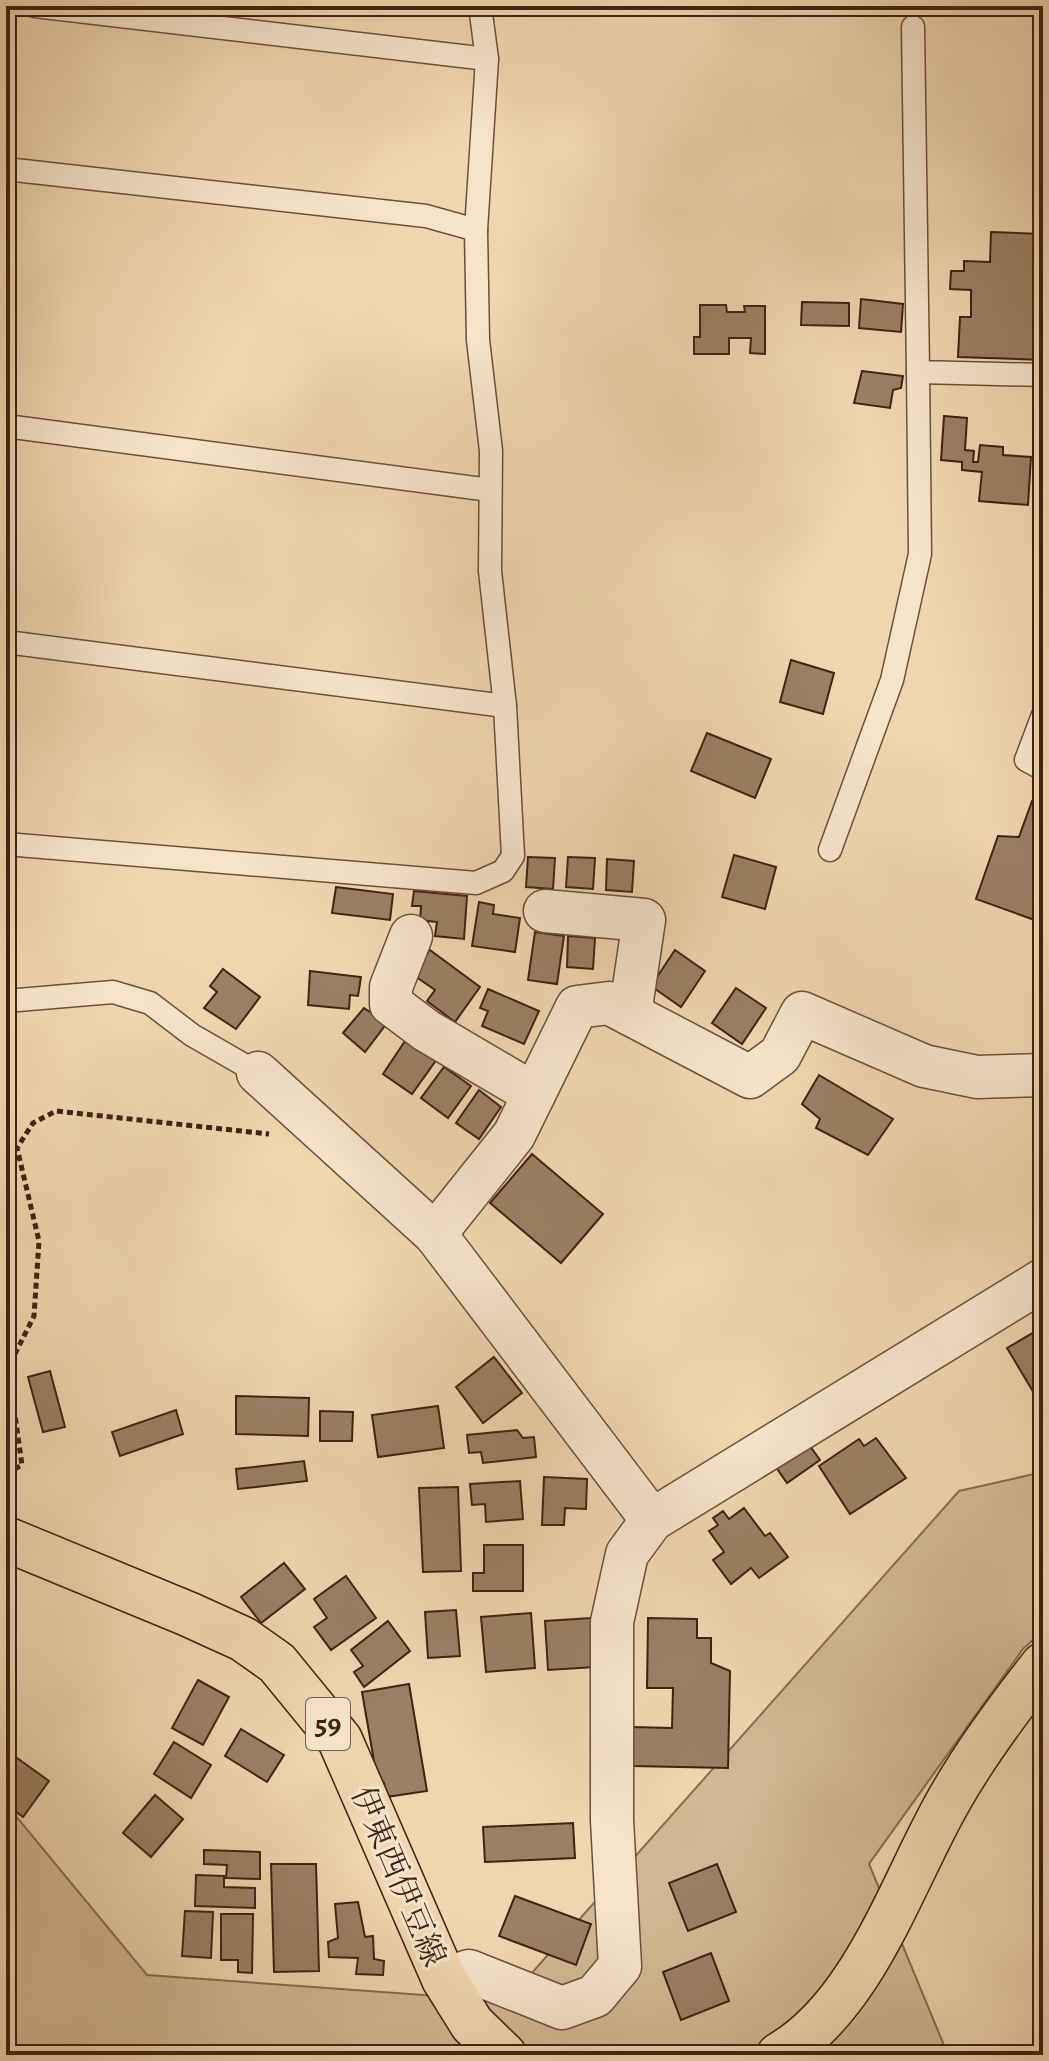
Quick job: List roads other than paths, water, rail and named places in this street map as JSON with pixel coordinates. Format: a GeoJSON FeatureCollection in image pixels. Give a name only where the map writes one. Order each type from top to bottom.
{"type":"FeatureCollection","features":[{"type":"Feature","properties":{"kind":"main road","name":"伊東西伊豆線"},"geometry":{"type":"LineString","coordinates":[[6,1539],[243,1639],[277,1663],[340,1740],[444,1979],[472,2024],[504,2055]]}},
{"type":"Feature","properties":{"kind":"main road"},"geometry":{"type":"LineString","coordinates":[[779,2055],[816,2027],[847,1993],[949,1799],[991,1731],[1043,1665]]}},
{"type":"Feature","properties":{"kind":"street"},"geometry":{"type":"LineString","coordinates":[[545,911],[644,920],[630,1014]]}},
{"type":"Feature","properties":{"kind":"street"},"geometry":{"type":"LineString","coordinates":[[411,936],[391,987],[391,1004],[427,1031],[534,1094]]}},
{"type":"Feature","properties":{"kind":"street"},"geometry":{"type":"LineString","coordinates":[[435,1234],[514,1135],[577,1007],[609,1003],[750,1077],[780,1055],[802,1013],[924,1066],[977,1077],[1043,1075]]}},
{"type":"Feature","properties":{"kind":"street"},"geometry":{"type":"LineString","coordinates":[[258,1073],[435,1234],[652,1520]]}},
{"type":"Feature","properties":{"kind":"street"},"geometry":{"type":"LineString","coordinates":[[444,1979],[469,1971],[562,2008],[595,1996],[620,1966],[612,1820],[612,1622],[627,1554],[652,1520],[1043,1280]]}},
{"type":"Feature","properties":{"kind":"lane"},"geometry":{"type":"LineString","coordinates":[[35,6],[487,59]]}},
{"type":"Feature","properties":{"kind":"lane"},"geometry":{"type":"LineString","coordinates":[[6,844],[476,883],[503,871],[513,856],[505,706],[490,571],[491,451],[478,340],[476,230],[487,59],[480,6]]}},
{"type":"Feature","properties":{"kind":"lane"},"geometry":{"type":"LineString","coordinates":[[830,850],[892,680],[920,554],[913,27]]}},
{"type":"Feature","properties":{"kind":"lane"},"geometry":{"type":"LineString","coordinates":[[6,169],[426,216],[476,230]]}},
{"type":"Feature","properties":{"kind":"lane"},"geometry":{"type":"LineString","coordinates":[[918,372],[1043,375]]}},
{"type":"Feature","properties":{"kind":"lane"},"geometry":{"type":"LineString","coordinates":[[6,426],[490,490]]}},
{"type":"Feature","properties":{"kind":"lane"},"geometry":{"type":"LineString","coordinates":[[6,642],[505,706]]}},
{"type":"Feature","properties":{"kind":"lane"},"geometry":{"type":"LineString","coordinates":[[1043,715],[1026,760],[1043,769]]}},
{"type":"Feature","properties":{"kind":"lane"},"geometry":{"type":"LineString","coordinates":[[6,1001],[113,992],[150,1003],[192,1035],[258,1073]]}}]}
